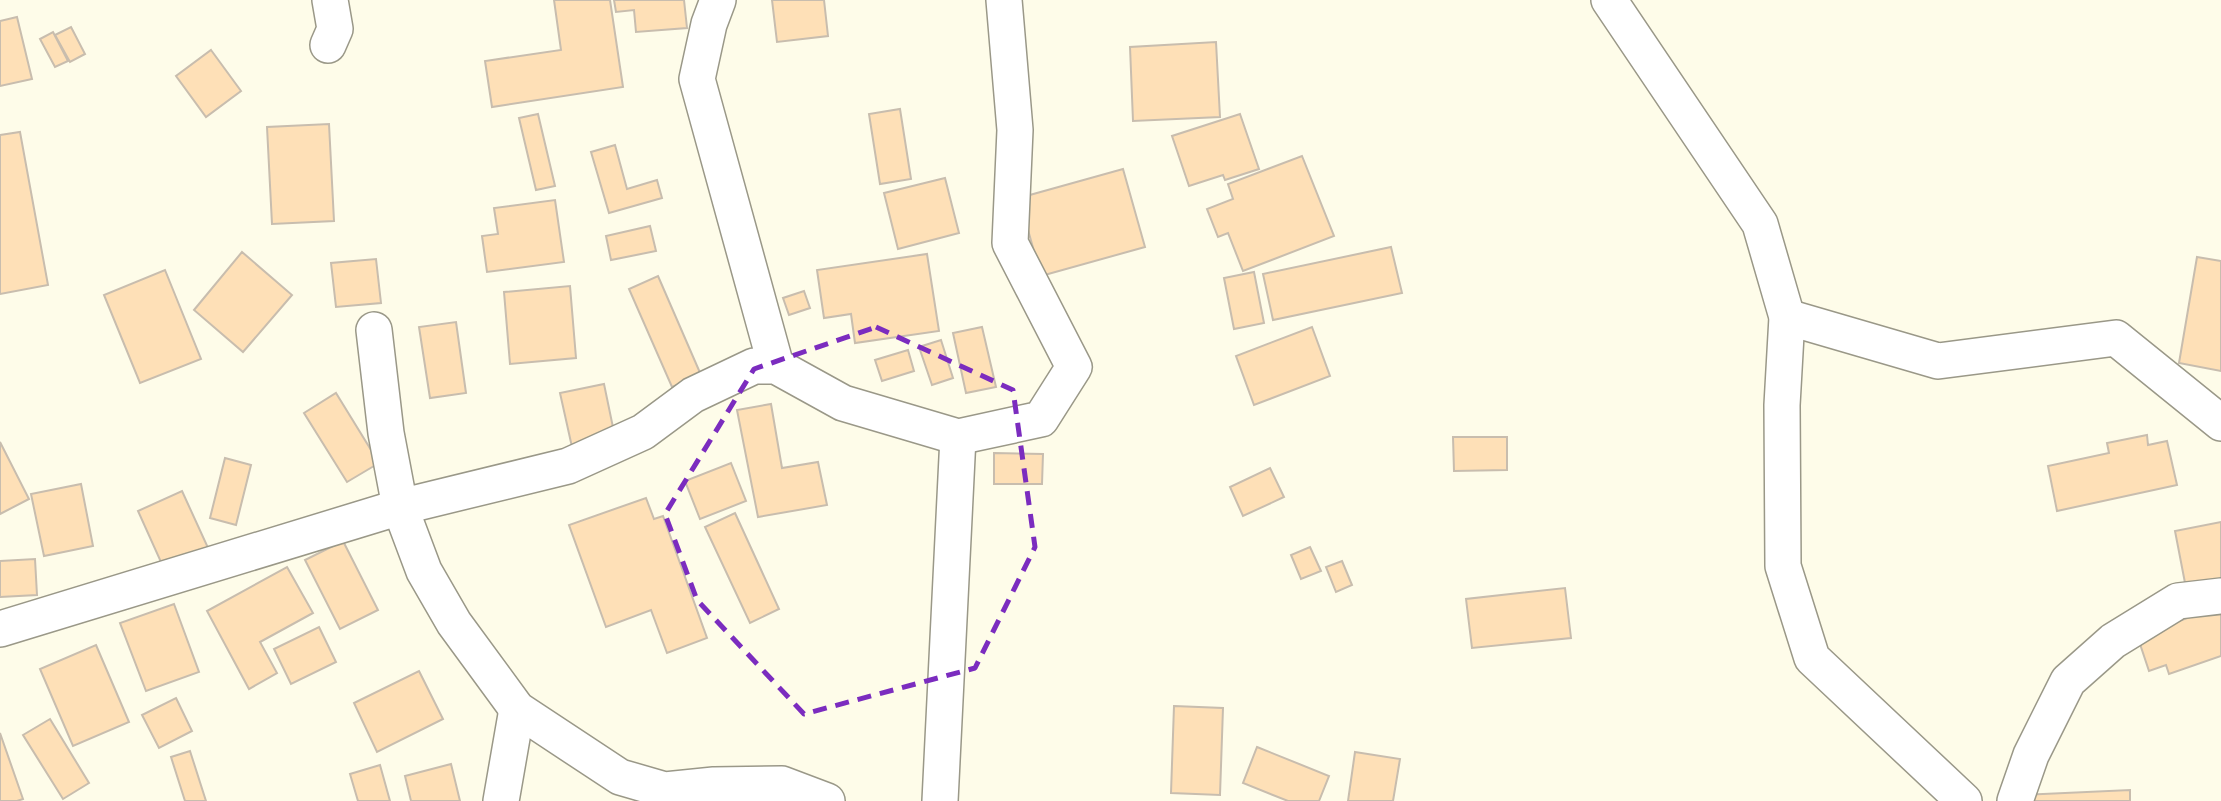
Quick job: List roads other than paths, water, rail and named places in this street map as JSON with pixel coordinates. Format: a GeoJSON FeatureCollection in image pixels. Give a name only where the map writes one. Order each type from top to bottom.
{"type":"FeatureCollection","features":[{"type":"Feature","properties":{"kind":"street"},"geometry":{"type":"LineString","coordinates":[[328,45],[335,29],[330,0]]}},
{"type":"Feature","properties":{"kind":"street"},"geometry":{"type":"LineString","coordinates":[[718,0],[709,24],[697,79],[776,366]]}},
{"type":"Feature","properties":{"kind":"street"},"geometry":{"type":"LineString","coordinates":[[0,629],[400,507],[568,466],[643,432],[693,396],[754,366],[776,366],[843,403],[958,437],[1041,419],[1074,367],[1010,243],[1015,130],[1004,0]]}},
{"type":"Feature","properties":{"kind":"street"},"geometry":{"type":"LineString","coordinates":[[1609,0],[1760,224],[1787,317],[1782,405],[1783,566],[1811,658],[1964,801]]}},
{"type":"Feature","properties":{"kind":"street"},"geometry":{"type":"LineString","coordinates":[[1787,317],[1938,362],[2116,338],[2221,423]]}},
{"type":"Feature","properties":{"kind":"street"},"geometry":{"type":"LineString","coordinates":[[374,330],[386,433],[400,507],[424,571],[454,623],[517,709],[620,777],[665,790],[714,785],[782,784],[827,801]]}},
{"type":"Feature","properties":{"kind":"street"},"geometry":{"type":"LineString","coordinates":[[940,801],[958,437]]}},
{"type":"Feature","properties":{"kind":"street"},"geometry":{"type":"LineString","coordinates":[[2015,801],[2031,755],[2068,681],[2113,641],[2178,601],[2221,596]]}},
{"type":"Feature","properties":{"kind":"street"},"geometry":{"type":"LineString","coordinates":[[501,801],[517,709]]}}]}
